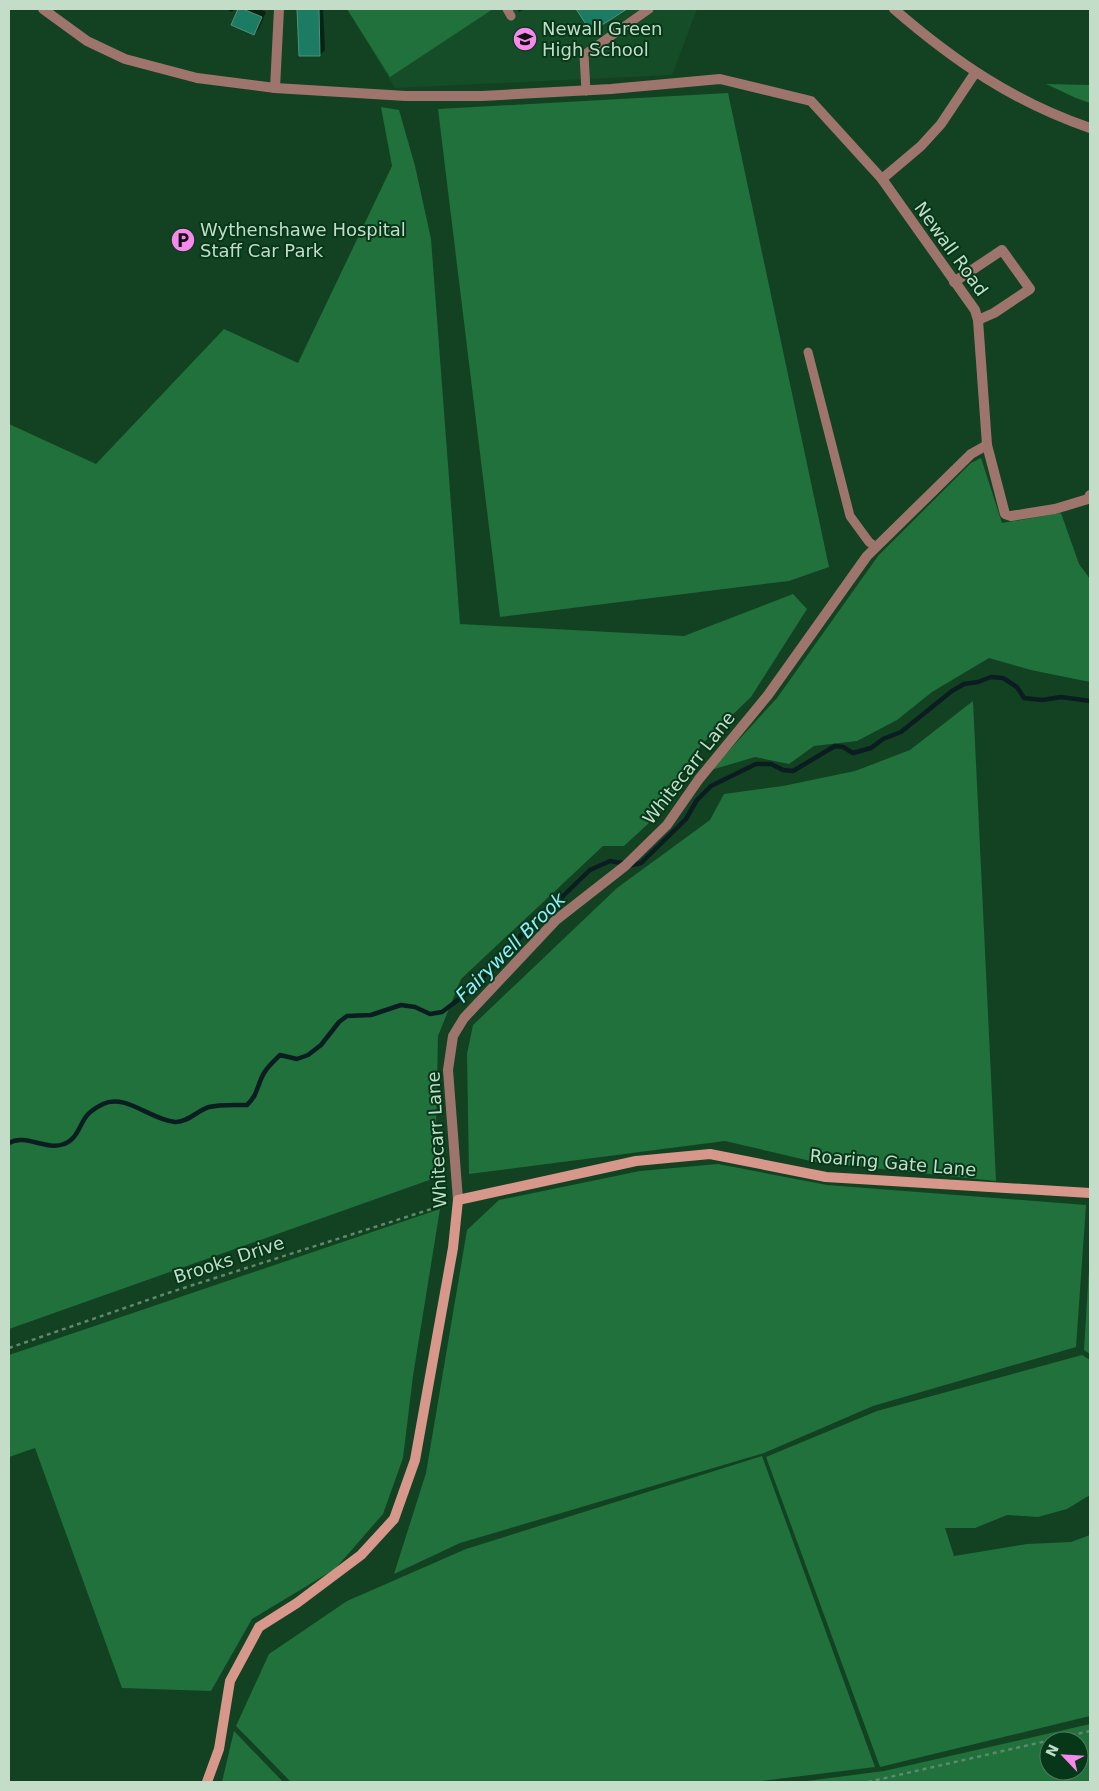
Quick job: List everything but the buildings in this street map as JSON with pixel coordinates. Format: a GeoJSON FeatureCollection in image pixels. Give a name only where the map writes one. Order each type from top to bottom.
{"type":"FeatureCollection","features":[{"type":"Feature","properties":{"kind":"street","name":"Newall Road"},"geometry":{"type":"LineString","coordinates":[[43,9],[87,41],[125,59],[197,78],[275,88],[406,96],[482,96],[586,91],[720,79],[811,101],[882,179],[975,310],[978,320],[987,445],[1005,514],[1010,516],[1055,509],[1088,499],[1090,495]]}},
{"type":"Feature","properties":{"kind":"street"},"geometry":{"type":"LineString","coordinates":[[275,88],[280,9]]}},
{"type":"Feature","properties":{"kind":"street"},"geometry":{"type":"LineString","coordinates":[[894,9],[929,39],[975,72],[1025,101],[1090,128]]}},
{"type":"Feature","properties":{"kind":"street"},"geometry":{"type":"LineString","coordinates":[[882,179],[921,146],[941,124],[975,72]]}},
{"type":"Feature","properties":{"kind":"street"},"geometry":{"type":"LineString","coordinates":[[954,282],[1002,250],[1030,289],[994,313],[978,320]]}},
{"type":"Feature","properties":{"kind":"street","name":"Whitecarr Lane"},"geometry":{"type":"LineString","coordinates":[[207,1782],[219,1749],[230,1681],[259,1627],[297,1603],[361,1555],[394,1519],[414,1460],[453,1248],[458,1200],[448,1070],[453,1036],[464,1018],[556,920],[626,866],[667,825],[699,779],[768,695],[868,556],[971,454],[987,445]]}},
{"type":"Feature","properties":{"kind":"street","name":"Roaring Gate Lane"},"geometry":{"type":"LineString","coordinates":[[458,1200],[636,1161],[710,1154],[826,1177],[1090,1193]]}},
{"type":"Feature","properties":{"kind":"lane"},"geometry":{"type":"LineString","coordinates":[[586,91],[584,55],[649,9]]}},
{"type":"Feature","properties":{"kind":"lane"},"geometry":{"type":"LineString","coordinates":[[808,352],[850,516],[869,542],[876,547]]}},
{"type":"Feature","properties":{"kind":"path","name":"Brooks Drive"},"geometry":{"type":"LineString","coordinates":[[9,1348],[168,1293],[458,1200]]}},
{"type":"Feature","properties":{"kind":"path"},"geometry":{"type":"LineString","coordinates":[[868,1782],[1090,1731]]}},
{"type":"Feature","properties":{"kind":"shaded area","name":"Newall Green High School"},"geometry":{"type":"Polygon","coordinates":[[[347,9],[697,9],[672,75],[395,88],[347,9]]]}},
{"type":"Feature","properties":{"kind":"shaded area"},"geometry":{"type":"Polygon","coordinates":[[[347,9],[493,9],[390,77],[347,9]]]}},
{"type":"Feature","properties":{"kind":"shaded area"},"geometry":{"type":"Polygon","coordinates":[[[1046,84],[1090,85],[1090,103],[1076,98],[1046,84]]]}},
{"type":"Feature","properties":{"kind":"shaded area"},"geometry":{"type":"Polygon","coordinates":[[[728,93],[829,567],[789,581],[500,617],[438,109],[728,93]]]}},
{"type":"Feature","properties":{"kind":"shaded area"},"geometry":{"type":"Polygon","coordinates":[[[381,107],[399,110],[415,166],[431,239],[460,624],[684,636],[793,594],[807,609],[751,697],[701,745],[662,811],[624,846],[603,846],[461,979],[438,1036],[435,1178],[9,1329],[9,424],[96,464],[224,329],[298,363],[392,166],[381,107]]]}},
{"type":"Feature","properties":{"kind":"shaded area"},"geometry":{"type":"Polygon","coordinates":[[[981,458],[1002,523],[1061,513],[1079,564],[1090,579],[1090,682],[1031,670],[989,658],[932,692],[897,720],[857,741],[814,746],[789,764],[755,757],[711,770],[777,698],[878,556],[971,463],[981,458]]]}},
{"type":"Feature","properties":{"kind":"shaded area"},"geometry":{"type":"Polygon","coordinates":[[[973,701],[996,1181],[815,1162],[725,1141],[469,1174],[467,1054],[473,1025],[617,888],[710,820],[724,794],[783,786],[855,771],[910,750],[973,701]]]}},
{"type":"Feature","properties":{"kind":"shaded area"},"geometry":{"type":"Polygon","coordinates":[[[718,1164],[827,1185],[1086,1205],[1076,1347],[873,1406],[764,1453],[460,1543],[394,1574],[426,1473],[467,1230],[499,1200],[640,1171],[718,1164]]]}},
{"type":"Feature","properties":{"kind":"shaded area"},"geometry":{"type":"Polygon","coordinates":[[[440,1209],[413,1376],[403,1458],[383,1514],[335,1569],[252,1619],[211,1691],[122,1688],[35,1448],[9,1457],[9,1355],[440,1209]]]}},
{"type":"Feature","properties":{"kind":"shaded area"},"geometry":{"type":"Polygon","coordinates":[[[1090,1253],[1090,1354],[1084,1350],[1090,1253]]]}},
{"type":"Feature","properties":{"kind":"shaded area"},"geometry":{"type":"Polygon","coordinates":[[[1082,1355],[1090,1360],[1090,1495],[1067,1509],[1038,1517],[1007,1515],[975,1528],[945,1528],[954,1556],[1027,1544],[1071,1542],[1090,1535],[1090,1716],[880,1767],[766,1457],[877,1411],[1082,1355]]]}},
{"type":"Feature","properties":{"kind":"shaded area"},"geometry":{"type":"Polygon","coordinates":[[[762,1456],[875,1767],[753,1782],[291,1782],[236,1726],[269,1654],[347,1601],[466,1549],[762,1456]]]}},
{"type":"Feature","properties":{"kind":"shaded area"},"geometry":{"type":"Polygon","coordinates":[[[1090,1724],[1090,1782],[799,1782],[884,1771],[1039,1736],[1039,1781],[1089,1781],[1089,1731],[1059,1731],[1090,1724]]]}},
{"type":"Feature","properties":{"kind":"shaded area"},"geometry":{"type":"Polygon","coordinates":[[[234,1731],[283,1782],[222,1782],[234,1731]]]}},
{"type":"Feature","properties":{"kind":"waterway","name":"Fairywell Brook"},"geometry":{"type":"LineString","coordinates":[[9,1143],[15,1140],[22,1140],[57,1146],[64,1144],[72,1140],[88,1114],[101,1105],[111,1102],[129,1104],[157,1117],[175,1122],[184,1120],[209,1107],[247,1105],[257,1090],[266,1070],[280,1055],[297,1059],[308,1055],[321,1045],[339,1022],[347,1016],[371,1015],[401,1005],[415,1007],[430,1014],[442,1012],[471,990],[517,941],[534,919],[562,897],[590,870],[610,861],[633,865],[641,863],[686,819],[697,800],[711,786],[756,764],[771,764],[783,770],[793,771],[835,746],[843,747],[853,753],[871,748],[883,739],[901,732],[952,691],[964,684],[978,682],[991,677],[1003,678],[1017,687],[1024,698],[1042,700],[1061,697],[1090,701]]}},
{"type":"Feature","properties":{"kind":"place","name":"Newall Green High School"},"geometry":{"type":"Point","coordinates":[525,39]}},
{"type":"Feature","properties":{"kind":"place","name":"Wythenshawe Hospital Staff Car Park"},"geometry":{"type":"Point","coordinates":[183,240]}}]}
